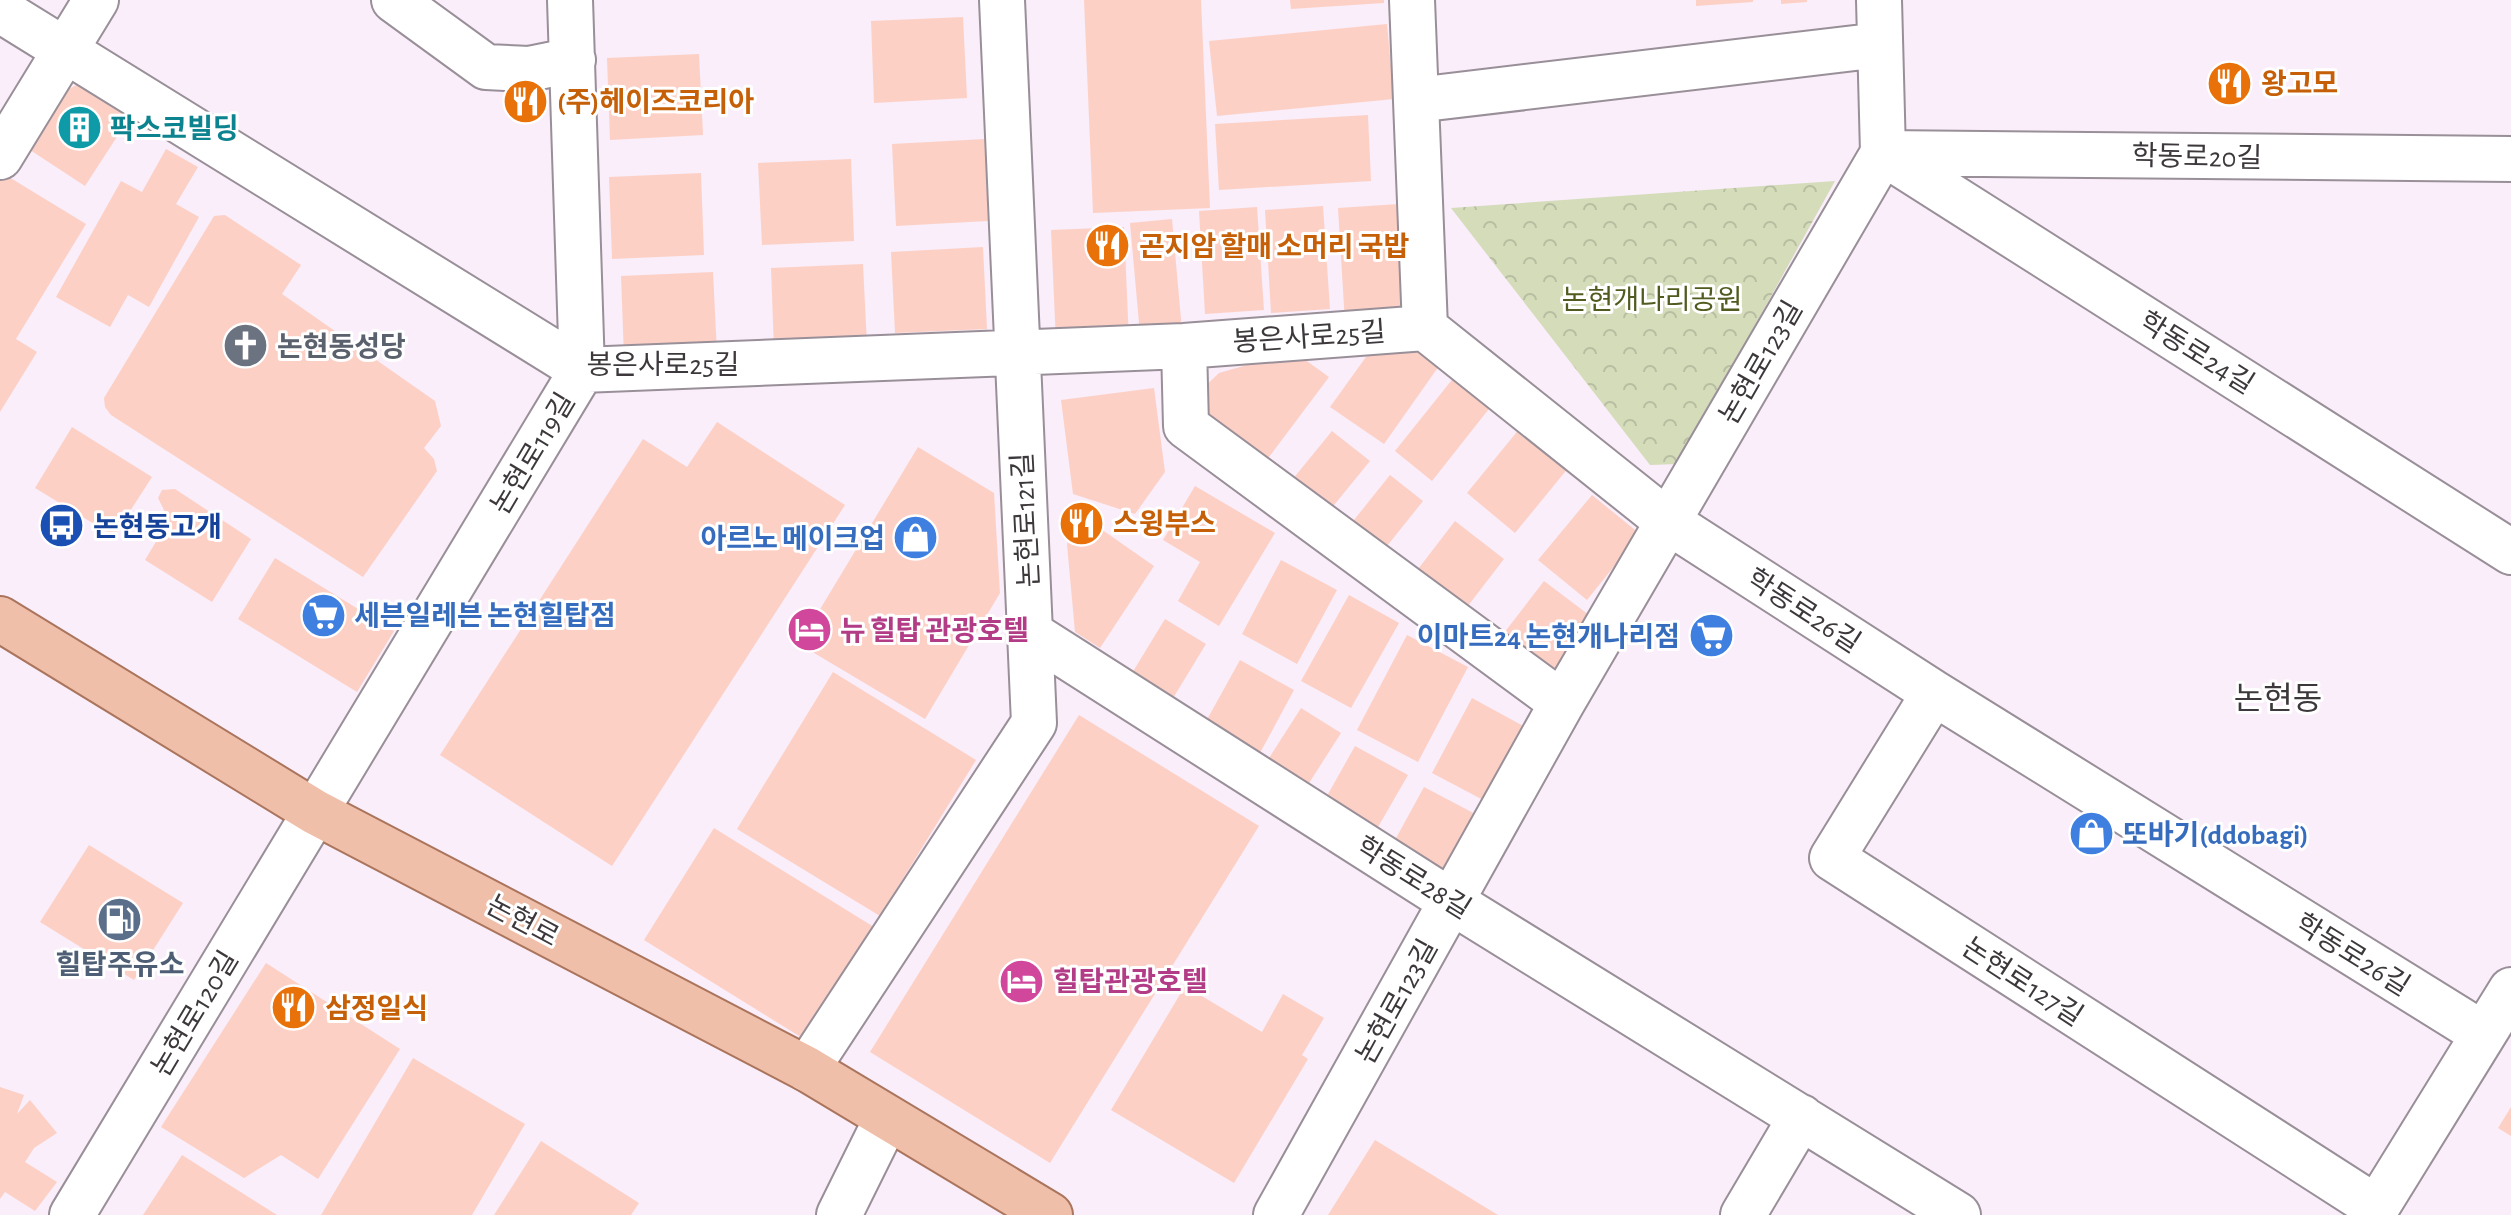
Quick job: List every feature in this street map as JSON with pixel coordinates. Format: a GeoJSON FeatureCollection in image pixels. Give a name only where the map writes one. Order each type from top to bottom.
{"type":"FeatureCollection","features":[{"type":"Feature","properties":{"kind":"main road","name":"논현로"},"geometry":{"type":"LineString","coordinates":[[0,619],[315,812],[807,1069],[1050,1215]]}},
{"type":"Feature","properties":{"kind":"street"},"geometry":{"type":"LineString","coordinates":[[0,157],[96,0]]}},
{"type":"Feature","properties":{"kind":"street"},"geometry":{"type":"LineString","coordinates":[[394,0],[486,67],[529,69],[573,60]]}},
{"type":"Feature","properties":{"kind":"street","name":"논현로119길"},"geometry":{"type":"LineString","coordinates":[[315,812],[582,370],[570,0]]}},
{"type":"Feature","properties":{"kind":"street","name":"논현로121길"},"geometry":{"type":"LineString","coordinates":[[807,1069],[1034,723],[1002,0]]}},
{"type":"Feature","properties":{"kind":"street"},"geometry":{"type":"LineString","coordinates":[[1412,0],[1425,328]]}},
{"type":"Feature","properties":{"kind":"street"},"geometry":{"type":"LineString","coordinates":[[1879,0],[1883,153]]}},
{"type":"Feature","properties":{"kind":"street","name":"봉은사로25길"},"geometry":{"type":"LineString","coordinates":[[0,10],[582,370],[1184,346],[1425,328]]}},
{"type":"Feature","properties":{"kind":"street"},"geometry":{"type":"LineString","coordinates":[[1416,100],[1880,45]]}},
{"type":"Feature","properties":{"kind":"street","name":"학동로20길"},"geometry":{"type":"LineString","coordinates":[[1883,153],[2511,159]]}},
{"type":"Feature","properties":{"kind":"street","name":"논현로123길"},"geometry":{"type":"LineString","coordinates":[[1276,1215],[1562,703],[1883,153]]}},
{"type":"Feature","properties":{"kind":"street","name":"학동로24길"},"geometry":{"type":"LineString","coordinates":[[1883,153],[2511,552]]}},
{"type":"Feature","properties":{"kind":"street","name":"학동로26길"},"geometry":{"type":"LineString","coordinates":[[1425,328],[1667,521],[1934,693],[2483,1034]]}},
{"type":"Feature","properties":{"kind":"street"},"geometry":{"type":"LineString","coordinates":[[1184,346],[1186,426],[1562,703]]}},
{"type":"Feature","properties":{"kind":"street","name":"학동로28길"},"geometry":{"type":"LineString","coordinates":[[1030,633],[1452,902],[1958,1215]]}},
{"type":"Feature","properties":{"kind":"street","name":"논현로127길"},"geometry":{"type":"LineString","coordinates":[[1934,693],[1832,858],[2374,1212],[2511,990]]}},
{"type":"Feature","properties":{"kind":"street","name":"논현로120길"},"geometry":{"type":"LineString","coordinates":[[72,1215],[315,812]]}},
{"type":"Feature","properties":{"kind":"street"},"geometry":{"type":"LineString","coordinates":[[1743,1215],[1801,1117]]}},
{"type":"Feature","properties":{"kind":"street"},"geometry":{"type":"LineString","coordinates":[[839,1215],[887,1118]]}},
{"type":"Feature","properties":{"kind":"green space","name":"논현개나리공원"},"geometry":{"type":"Polygon","coordinates":[[[1835,181],[1678,464],[1650,465],[1451,208],[1835,181]]]}},
{"type":"Feature","properties":{"kind":"building"},"geometry":{"type":"Polygon","coordinates":[[[1084,0],[1201,0],[1210,208],[1093,213],[1084,0]]]}},
{"type":"Feature","properties":{"kind":"building"},"geometry":{"type":"Polygon","coordinates":[[[1290,0],[1384,0],[1384,3],[1291,9],[1290,0]]]}},
{"type":"Feature","properties":{"kind":"building"},"geometry":{"type":"Polygon","coordinates":[[[1696,0],[1753,0],[1753,2],[1696,6],[1696,0]]]}},
{"type":"Feature","properties":{"kind":"building"},"geometry":{"type":"Polygon","coordinates":[[[1781,0],[1807,0],[1807,2],[1781,4],[1781,0]]]}},
{"type":"Feature","properties":{"kind":"building"},"geometry":{"type":"Polygon","coordinates":[[[963,17],[967,98],[874,103],[871,21],[963,17]]]}},
{"type":"Feature","properties":{"kind":"building"},"geometry":{"type":"Polygon","coordinates":[[[1387,24],[1394,99],[1217,116],[1209,41],[1387,24]]]}},
{"type":"Feature","properties":{"kind":"building"},"geometry":{"type":"Polygon","coordinates":[[[699,54],[703,135],[610,140],[607,58],[699,54]]]}},
{"type":"Feature","properties":{"kind":"building","name":"팍스코빌딩"},"geometry":{"type":"Polygon","coordinates":[[[89,78],[135,109],[85,186],[24,146],[51,99],[89,78]]]}},
{"type":"Feature","properties":{"kind":"building"},"geometry":{"type":"Polygon","coordinates":[[[1368,115],[1371,181],[1219,190],[1215,124],[1368,115]]]}},
{"type":"Feature","properties":{"kind":"building"},"geometry":{"type":"Polygon","coordinates":[[[985,139],[988,221],[896,226],[892,144],[985,139]]]}},
{"type":"Feature","properties":{"kind":"building"},"geometry":{"type":"Polygon","coordinates":[[[166,149],[198,167],[176,204],[199,217],[149,307],[128,295],[110,327],[56,297],[121,181],[142,192],[166,149]]]}},
{"type":"Feature","properties":{"kind":"building"},"geometry":{"type":"Polygon","coordinates":[[[851,159],[854,241],[762,245],[758,163],[851,159]]]}},
{"type":"Feature","properties":{"kind":"building"},"geometry":{"type":"Polygon","coordinates":[[[701,173],[704,255],[612,259],[609,177],[701,173]]]}},
{"type":"Feature","properties":{"kind":"building"},"geometry":{"type":"Polygon","coordinates":[[[4,174],[86,224],[16,339],[37,352],[0,412],[0,181],[4,174]]]}},
{"type":"Feature","properties":{"kind":"building"},"geometry":{"type":"Polygon","coordinates":[[[1399,204],[1407,319],[1345,323],[1338,208],[1399,204]]]}},
{"type":"Feature","properties":{"kind":"building"},"geometry":{"type":"Polygon","coordinates":[[[1323,206],[1330,309],[1271,313],[1265,210],[1323,206]]]}},
{"type":"Feature","properties":{"kind":"building"},"geometry":{"type":"Polygon","coordinates":[[[1257,207],[1264,310],[1205,314],[1199,211],[1257,207]]]}},
{"type":"Feature","properties":{"kind":"building","name":"논현동성당"},"geometry":{"type":"Polygon","coordinates":[[[225,215],[301,265],[282,294],[435,401],[441,426],[424,448],[434,459],[437,471],[363,577],[111,415],[105,407],[104,398],[214,216],[225,215]]]}},
{"type":"Feature","properties":{"kind":"building"},"geometry":{"type":"Polygon","coordinates":[[[1172,219],[1182,330],[1140,334],[1130,223],[1172,219]]]}},
{"type":"Feature","properties":{"kind":"building"},"geometry":{"type":"Polygon","coordinates":[[[1124,227],[1129,340],[1056,343],[1051,230],[1124,227]]]}},
{"type":"Feature","properties":{"kind":"building"},"geometry":{"type":"Polygon","coordinates":[[[983,247],[987,329],[895,333],[891,252],[983,247]]]}},
{"type":"Feature","properties":{"kind":"building"},"geometry":{"type":"Polygon","coordinates":[[[863,264],[867,345],[774,349],[771,268],[863,264]]]}},
{"type":"Feature","properties":{"kind":"building"},"geometry":{"type":"Polygon","coordinates":[[[713,272],[717,353],[624,357],[621,276],[713,272]]]}},
{"type":"Feature","properties":{"kind":"building"},"geometry":{"type":"Polygon","coordinates":[[[1414,348],[1439,366],[1384,444],[1330,407],[1371,350],[1414,348]]]}},
{"type":"Feature","properties":{"kind":"building"},"geometry":{"type":"Polygon","coordinates":[[[1304,359],[1329,377],[1260,469],[1220,439],[1197,394],[1219,373],[1261,361],[1304,359]]]}},
{"type":"Feature","properties":{"kind":"building"},"geometry":{"type":"Polygon","coordinates":[[[1455,376],[1492,405],[1432,481],[1395,451],[1455,376]]]}},
{"type":"Feature","properties":{"kind":"building"},"geometry":{"type":"Polygon","coordinates":[[[1154,388],[1165,472],[1135,514],[1073,494],[1061,400],[1154,388]]]}},
{"type":"Feature","properties":{"kind":"building"},"geometry":{"type":"Polygon","coordinates":[[[717,422],[845,505],[612,866],[440,755],[643,439],[687,467],[717,422]]]}},
{"type":"Feature","properties":{"kind":"building"},"geometry":{"type":"Polygon","coordinates":[[[72,427],[152,477],[114,536],[35,488],[72,427]]]}},
{"type":"Feature","properties":{"kind":"building"},"geometry":{"type":"Polygon","coordinates":[[[1520,428],[1569,467],[1515,533],[1467,493],[1520,428]]]}},
{"type":"Feature","properties":{"kind":"building"},"geometry":{"type":"Polygon","coordinates":[[[1332,431],[1370,461],[1330,510],[1292,480],[1332,431]]]}},
{"type":"Feature","properties":{"kind":"building"},"geometry":{"type":"Polygon","coordinates":[[[918,447],[994,493],[1000,593],[925,719],[799,644],[918,447]]]}},
{"type":"Feature","properties":{"kind":"building"},"geometry":{"type":"Polygon","coordinates":[[[1390,475],[1423,501],[1383,551],[1350,525],[1390,475]]]}},
{"type":"Feature","properties":{"kind":"building"},"geometry":{"type":"Polygon","coordinates":[[[1195,486],[1275,533],[1219,626],[1178,601],[1200,562],[1163,540],[1195,486]]]}},
{"type":"Feature","properties":{"kind":"building"},"geometry":{"type":"Polygon","coordinates":[[[175,489],[251,539],[212,602],[145,560],[169,520],[158,498],[162,490],[175,489]]]}},
{"type":"Feature","properties":{"kind":"building"},"geometry":{"type":"Polygon","coordinates":[[[1592,495],[1640,534],[1587,600],[1538,560],[1592,495]]]}},
{"type":"Feature","properties":{"kind":"building"},"geometry":{"type":"Polygon","coordinates":[[[1078,513],[1154,566],[1100,648],[1075,632],[1067,544],[1078,513]]]}},
{"type":"Feature","properties":{"kind":"building"},"geometry":{"type":"Polygon","coordinates":[[[1455,521],[1504,559],[1464,611],[1415,573],[1455,521]]]}},
{"type":"Feature","properties":{"kind":"building"},"geometry":{"type":"Polygon","coordinates":[[[275,558],[394,631],[357,692],[238,619],[275,558]]]}},
{"type":"Feature","properties":{"kind":"building"},"geometry":{"type":"Polygon","coordinates":[[[1281,560],[1337,590],[1297,664],[1242,634],[1281,560]]]}},
{"type":"Feature","properties":{"kind":"building"},"geometry":{"type":"Polygon","coordinates":[[[1544,581],[1593,618],[1553,671],[1504,633],[1544,581]]]}},
{"type":"Feature","properties":{"kind":"building"},"geometry":{"type":"Polygon","coordinates":[[[1349,595],[1399,623],[1351,708],[1301,681],[1349,595]]]}},
{"type":"Feature","properties":{"kind":"building"},"geometry":{"type":"Polygon","coordinates":[[[1165,619],[1206,644],[1167,708],[1126,683],[1165,619]]]}},
{"type":"Feature","properties":{"kind":"building"},"geometry":{"type":"Polygon","coordinates":[[[1407,635],[1468,667],[1418,762],[1357,730],[1407,635]]]}},
{"type":"Feature","properties":{"kind":"building"},"geometry":{"type":"Polygon","coordinates":[[[1240,660],[1294,690],[1254,764],[1199,734],[1240,660]]]}},
{"type":"Feature","properties":{"kind":"building"},"geometry":{"type":"Polygon","coordinates":[[[833,672],[976,760],[880,916],[737,829],[833,672]]]}},
{"type":"Feature","properties":{"kind":"building"},"geometry":{"type":"Polygon","coordinates":[[[1472,698],[1527,728],[1487,802],[1432,773],[1472,698]]]}},
{"type":"Feature","properties":{"kind":"building"},"geometry":{"type":"Polygon","coordinates":[[[1301,708],[1341,733],[1304,791],[1264,766],[1301,708]]]}},
{"type":"Feature","properties":{"kind":"building"},"geometry":{"type":"Polygon","coordinates":[[[1079,715],[1259,826],[1050,1163],[870,1052],[1079,715]]]}},
{"type":"Feature","properties":{"kind":"building"},"geometry":{"type":"Polygon","coordinates":[[[1355,746],[1408,775],[1370,841],[1318,812],[1355,746]]]}},
{"type":"Feature","properties":{"kind":"building"},"geometry":{"type":"Polygon","coordinates":[[[1424,787],[1481,817],[1447,882],[1389,851],[1424,787]]]}},
{"type":"Feature","properties":{"kind":"building"},"geometry":{"type":"Polygon","coordinates":[[[714,828],[882,932],[812,1044],[644,940],[714,828]]]}},
{"type":"Feature","properties":{"kind":"building"},"geometry":{"type":"Polygon","coordinates":[[[89,845],[183,903],[134,980],[40,922],[89,845]]]}},
{"type":"Feature","properties":{"kind":"building"},"geometry":{"type":"Polygon","coordinates":[[[266,963],[400,1049],[318,1179],[281,1155],[244,1178],[161,1127],[266,963]]]}},
{"type":"Feature","properties":{"kind":"building"},"geometry":{"type":"Polygon","coordinates":[[[1185,986],[1262,1032],[1283,994],[1324,1018],[1302,1055],[1308,1059],[1234,1183],[1111,1110],[1185,986]]]}},
{"type":"Feature","properties":{"kind":"building"},"geometry":{"type":"Polygon","coordinates":[[[413,1058],[525,1124],[472,1215],[321,1215],[413,1058]]]}},
{"type":"Feature","properties":{"kind":"building"},"geometry":{"type":"Polygon","coordinates":[[[0,1087],[24,1095],[17,1114],[30,1100],[57,1133],[34,1148],[25,1162],[57,1182],[35,1211],[5,1192],[0,1199],[0,1087]]]}},
{"type":"Feature","properties":{"kind":"building"},"geometry":{"type":"Polygon","coordinates":[[[2511,1107],[2511,1136],[2498,1128],[2511,1107]]]}},
{"type":"Feature","properties":{"kind":"building"},"geometry":{"type":"Polygon","coordinates":[[[1375,1140],[1498,1215],[1328,1215],[1375,1140]]]}},
{"type":"Feature","properties":{"kind":"building"},"geometry":{"type":"Polygon","coordinates":[[[541,1141],[639,1203],[631,1215],[494,1215],[541,1141]]]}},
{"type":"Feature","properties":{"kind":"building"},"geometry":{"type":"Polygon","coordinates":[[[182,1155],[277,1215],[143,1215],[182,1155]]]}},
{"type":"Feature","properties":{"kind":"place","name":"왕고모"},"geometry":{"type":"Point","coordinates":[2230,83]}},
{"type":"Feature","properties":{"kind":"place","name":"(주)헤이즈코리아"},"geometry":{"type":"Point","coordinates":[526,101]}},
{"type":"Feature","properties":{"kind":"place","name":"팍스코빌딩"},"geometry":{"type":"Point","coordinates":[79,128]}},
{"type":"Feature","properties":{"kind":"place","name":"곤지암 할매 소머리 국밥"},"geometry":{"type":"Point","coordinates":[1108,246]}},
{"type":"Feature","properties":{"kind":"place","name":"논현동성당"},"geometry":{"type":"Point","coordinates":[246,346]}},
{"type":"Feature","properties":{"kind":"place","name":"스윙부스"},"geometry":{"type":"Point","coordinates":[1082,523]}},
{"type":"Feature","properties":{"kind":"place","name":"논현동고개"},"geometry":{"type":"Point","coordinates":[62,526]}},
{"type":"Feature","properties":{"kind":"place","name":"아르노 메이크업"},"geometry":{"type":"Point","coordinates":[916,538]}},
{"type":"Feature","properties":{"kind":"place","name":"세븐일레븐 논현힐탑점"},"geometry":{"type":"Point","coordinates":[323,615]}},
{"type":"Feature","properties":{"kind":"place","name":"뉴 힐탑 관광호텔"},"geometry":{"type":"Point","coordinates":[809,630]}},
{"type":"Feature","properties":{"kind":"place","name":"이마트24 논현개나리점"},"geometry":{"type":"Point","coordinates":[1711,636]}},
{"type":"Feature","properties":{"kind":"place","name":"또바기(ddobagi)"},"geometry":{"type":"Point","coordinates":[2091,834]}},
{"type":"Feature","properties":{"kind":"place","name":"힐탑주유소"},"geometry":{"type":"Point","coordinates":[120,919]}},
{"type":"Feature","properties":{"kind":"place","name":"힐탑관광호텔"},"geometry":{"type":"Point","coordinates":[1022,981]}},
{"type":"Feature","properties":{"kind":"place","name":"삼정일식"},"geometry":{"type":"Point","coordinates":[294,1008]}},
{"type":"Feature","properties":{"kind":"district","name":"논현동"},"geometry":{"type":"Point","coordinates":[2278,698]}}]}
